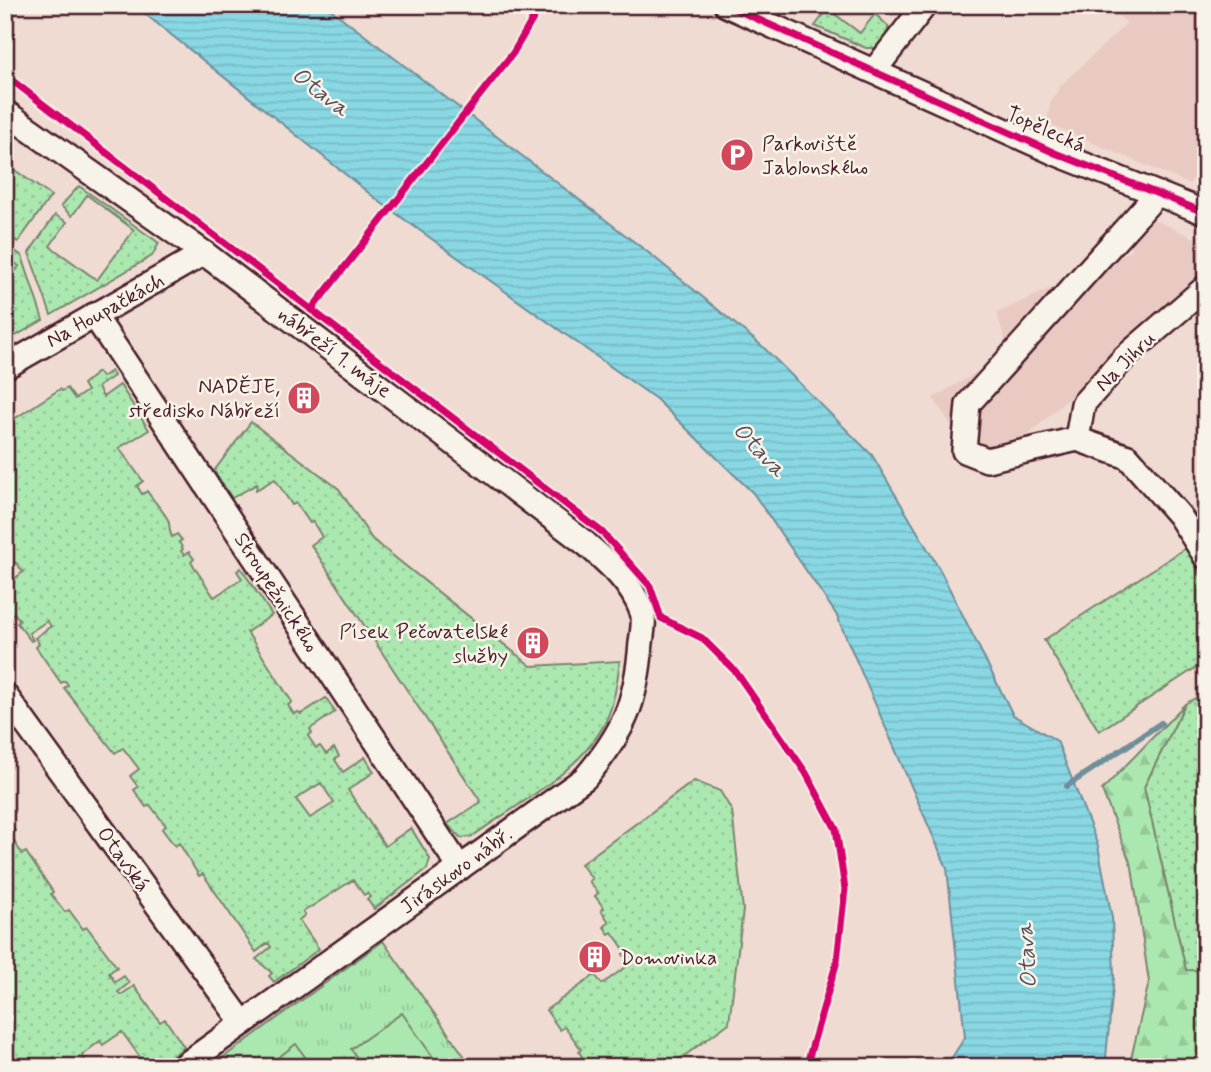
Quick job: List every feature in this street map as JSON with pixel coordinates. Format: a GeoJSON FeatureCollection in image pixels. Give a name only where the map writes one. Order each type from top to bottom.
{"type":"FeatureCollection","features":[{"type":"Feature","properties":{"kind":"street","name":"Topělecká"},"geometry":{"type":"LineString","coordinates":[[726,5],[1055,153],[1206,213]]}},
{"type":"Feature","properties":{"kind":"street"},"geometry":{"type":"LineString","coordinates":[[874,71],[925,5]]}},
{"type":"Feature","properties":{"kind":"street","name":"nábřeží 1. máje"},"geometry":{"type":"LineString","coordinates":[[5,112],[204,253],[585,542],[624,578],[643,614]]}},
{"type":"Feature","properties":{"kind":"street"},"geometry":{"type":"LineString","coordinates":[[1157,194],[968,404],[964,451],[987,460],[1077,439],[1128,457],[1180,515],[1206,558]]}},
{"type":"Feature","properties":{"kind":"street","name":"Na Houpačkách"},"geometry":{"type":"LineString","coordinates":[[5,367],[204,253]]}},
{"type":"Feature","properties":{"kind":"street","name":"Na Jihru"},"geometry":{"type":"LineString","coordinates":[[1077,439],[1083,404],[1125,356],[1206,287]]}},
{"type":"Feature","properties":{"kind":"street","name":"Stroupežnického"},"geometry":{"type":"LineString","coordinates":[[94,316],[460,868]]}},
{"type":"Feature","properties":{"kind":"street","name":"Jiráskovo nábř."},"geometry":{"type":"LineString","coordinates":[[182,1067],[584,778],[610,748],[624,725],[639,675],[643,614]]}},
{"type":"Feature","properties":{"kind":"street","name":"Otavská"},"geometry":{"type":"LineString","coordinates":[[5,695],[243,1023]]}},
{"type":"Feature","properties":{"kind":"shaded area"},"geometry":{"type":"Polygon","coordinates":[[[1105,5],[1206,5],[1206,163],[1189,184],[1047,123],[1050,104],[1060,86],[1127,23],[1105,5]]]}},
{"type":"Feature","properties":{"kind":"shaded area"},"geometry":{"type":"Polygon","coordinates":[[[1134,211],[1206,243],[1206,286],[1135,338],[1015,447],[970,453],[933,398],[1009,353],[997,313],[1131,251],[1134,211]]]}},
{"type":"Feature","properties":{"kind":"green space"},"geometry":{"type":"Polygon","coordinates":[[[828,9],[860,33],[875,14],[888,26],[888,35],[875,48],[866,48],[815,26],[828,9]]]}},
{"type":"Feature","properties":{"kind":"green space"},"geometry":{"type":"Polygon","coordinates":[[[5,163],[51,196],[18,242],[5,233],[5,163]]]}},
{"type":"Feature","properties":{"kind":"green space"},"geometry":{"type":"Polygon","coordinates":[[[79,186],[159,243],[152,256],[51,315],[29,253],[55,215],[67,222],[50,246],[97,280],[134,230],[87,195],[72,216],[61,206],[79,186]]]}},
{"type":"Feature","properties":{"kind":"green space"},"geometry":{"type":"Polygon","coordinates":[[[6,245],[22,256],[43,320],[5,342],[5,285],[19,266],[5,256],[6,245]]]}},
{"type":"Feature","properties":{"kind":"green space"},"geometry":{"type":"Polygon","coordinates":[[[111,371],[114,376],[98,387],[103,397],[120,385],[149,430],[119,448],[143,481],[137,486],[142,494],[147,491],[165,515],[172,537],[177,534],[182,540],[179,542],[183,549],[181,551],[184,555],[189,552],[194,559],[191,562],[214,597],[242,579],[237,571],[241,568],[272,615],[247,632],[292,702],[288,705],[294,714],[301,714],[326,698],[335,712],[310,729],[312,733],[308,736],[316,748],[320,746],[326,754],[334,748],[339,756],[335,760],[343,772],[365,757],[374,772],[348,790],[385,846],[411,828],[430,859],[427,869],[374,909],[367,899],[370,897],[367,893],[364,895],[353,880],[303,912],[305,915],[299,920],[319,949],[274,982],[269,976],[272,973],[256,959],[271,947],[268,943],[256,952],[203,874],[199,876],[179,843],[175,846],[162,829],[166,826],[150,805],[146,807],[134,790],[138,787],[130,776],[139,769],[123,748],[115,753],[64,688],[68,685],[65,681],[61,683],[36,647],[39,644],[35,638],[51,626],[47,621],[29,633],[33,640],[31,641],[17,623],[20,620],[14,613],[11,615],[5,607],[5,579],[9,583],[23,572],[15,562],[9,566],[12,571],[5,576],[5,425],[60,389],[62,391],[67,388],[75,399],[87,391],[83,384],[98,372],[102,377],[111,371]],[[321,783],[296,799],[310,818],[334,803],[321,783]]]}},
{"type":"Feature","properties":{"kind":"green space"},"geometry":{"type":"Polygon","coordinates":[[[251,422],[339,489],[372,539],[531,666],[620,661],[614,698],[607,719],[582,755],[548,785],[473,836],[461,838],[447,824],[481,802],[311,545],[322,537],[313,522],[310,523],[296,503],[292,505],[275,479],[256,490],[257,484],[232,498],[214,471],[251,422]]]}},
{"type":"Feature","properties":{"kind":"green space"},"geometry":{"type":"Polygon","coordinates":[[[1186,548],[1206,586],[1206,661],[1099,731],[1044,640],[1186,548]]]}},
{"type":"Feature","properties":{"kind":"green space"},"geometry":{"type":"Polygon","coordinates":[[[1206,692],[1206,971],[1186,971],[1144,787],[1185,704],[1206,692]]]}},
{"type":"Feature","properties":{"kind":"green space"},"geometry":{"type":"Polygon","coordinates":[[[1185,704],[1144,787],[1186,970],[1206,971],[1206,1067],[1129,1067],[1149,982],[1132,867],[1102,790],[1185,704]]]}},
{"type":"Feature","properties":{"kind":"green space"},"geometry":{"type":"Polygon","coordinates":[[[694,781],[720,791],[732,811],[743,910],[729,1023],[669,1067],[585,1067],[587,1064],[579,1052],[581,1049],[565,1027],[560,1030],[546,1010],[595,975],[602,984],[630,964],[623,954],[626,952],[612,932],[609,934],[604,927],[609,922],[601,910],[604,908],[595,896],[598,893],[589,881],[592,879],[581,864],[694,781]]]}},
{"type":"Feature","properties":{"kind":"green space"},"geometry":{"type":"Polygon","coordinates":[[[5,818],[15,831],[10,835],[22,854],[26,852],[53,892],[51,894],[65,912],[69,910],[83,929],[87,927],[117,967],[109,973],[115,982],[124,976],[129,983],[118,992],[121,995],[134,986],[160,1022],[165,1019],[184,1047],[158,1067],[147,1067],[122,1032],[103,1045],[100,1041],[82,1055],[85,1060],[75,1067],[62,1067],[54,1057],[40,1067],[5,1067],[5,818]]]}},
{"type":"Feature","properties":{"kind":"green space"},"geometry":{"type":"Polygon","coordinates":[[[383,941],[472,1067],[210,1067],[383,941]]]}},
{"type":"Feature","properties":{"kind":"green space"},"geometry":{"type":"Polygon","coordinates":[[[402,1013],[440,1067],[363,1067],[351,1049],[402,1013]]]}},
{"type":"Feature","properties":{"kind":"green space"},"geometry":{"type":"Polygon","coordinates":[[[296,1044],[312,1067],[266,1067],[296,1044]]]}},
{"type":"Feature","properties":{"kind":"water","name":"Otava"},"geometry":{"type":"Polygon","coordinates":[[[134,5],[325,5],[654,257],[762,346],[872,455],[940,570],[1013,715],[1057,741],[1098,846],[1112,918],[1114,977],[1105,1067],[946,1067],[965,1037],[947,868],[836,614],[753,493],[656,399],[380,202],[134,5]]]}},
{"type":"Feature","properties":{"kind":"waterway"},"geometry":{"type":"LineString","coordinates":[[1067,786],[1161,723]]}},
{"type":"Feature","properties":{"kind":"cycle path"},"geometry":{"type":"LineString","coordinates":[[311,310],[513,53],[541,5]]}},
{"type":"Feature","properties":{"kind":"cycle path"},"geometry":{"type":"LineString","coordinates":[[726,5],[1055,153],[1206,213]]}},
{"type":"Feature","properties":{"kind":"cycle path"},"geometry":{"type":"LineString","coordinates":[[5,75],[602,532],[650,586],[661,618],[702,638],[736,672],[806,773],[836,829],[845,889],[837,961],[806,1067]]}},
{"type":"Feature","properties":{"kind":"place","name":"Parkoviště Jablonského"},"geometry":{"type":"Point","coordinates":[737,155]}},
{"type":"Feature","properties":{"kind":"place","name":"NADĚJE, středisko Nábřeží"},"geometry":{"type":"Point","coordinates":[304,398]}},
{"type":"Feature","properties":{"kind":"place","name":"Písek Pečovatelské služby"},"geometry":{"type":"Point","coordinates":[533,643]}},
{"type":"Feature","properties":{"kind":"place","name":"Domovinka"},"geometry":{"type":"Point","coordinates":[595,957]}}]}
